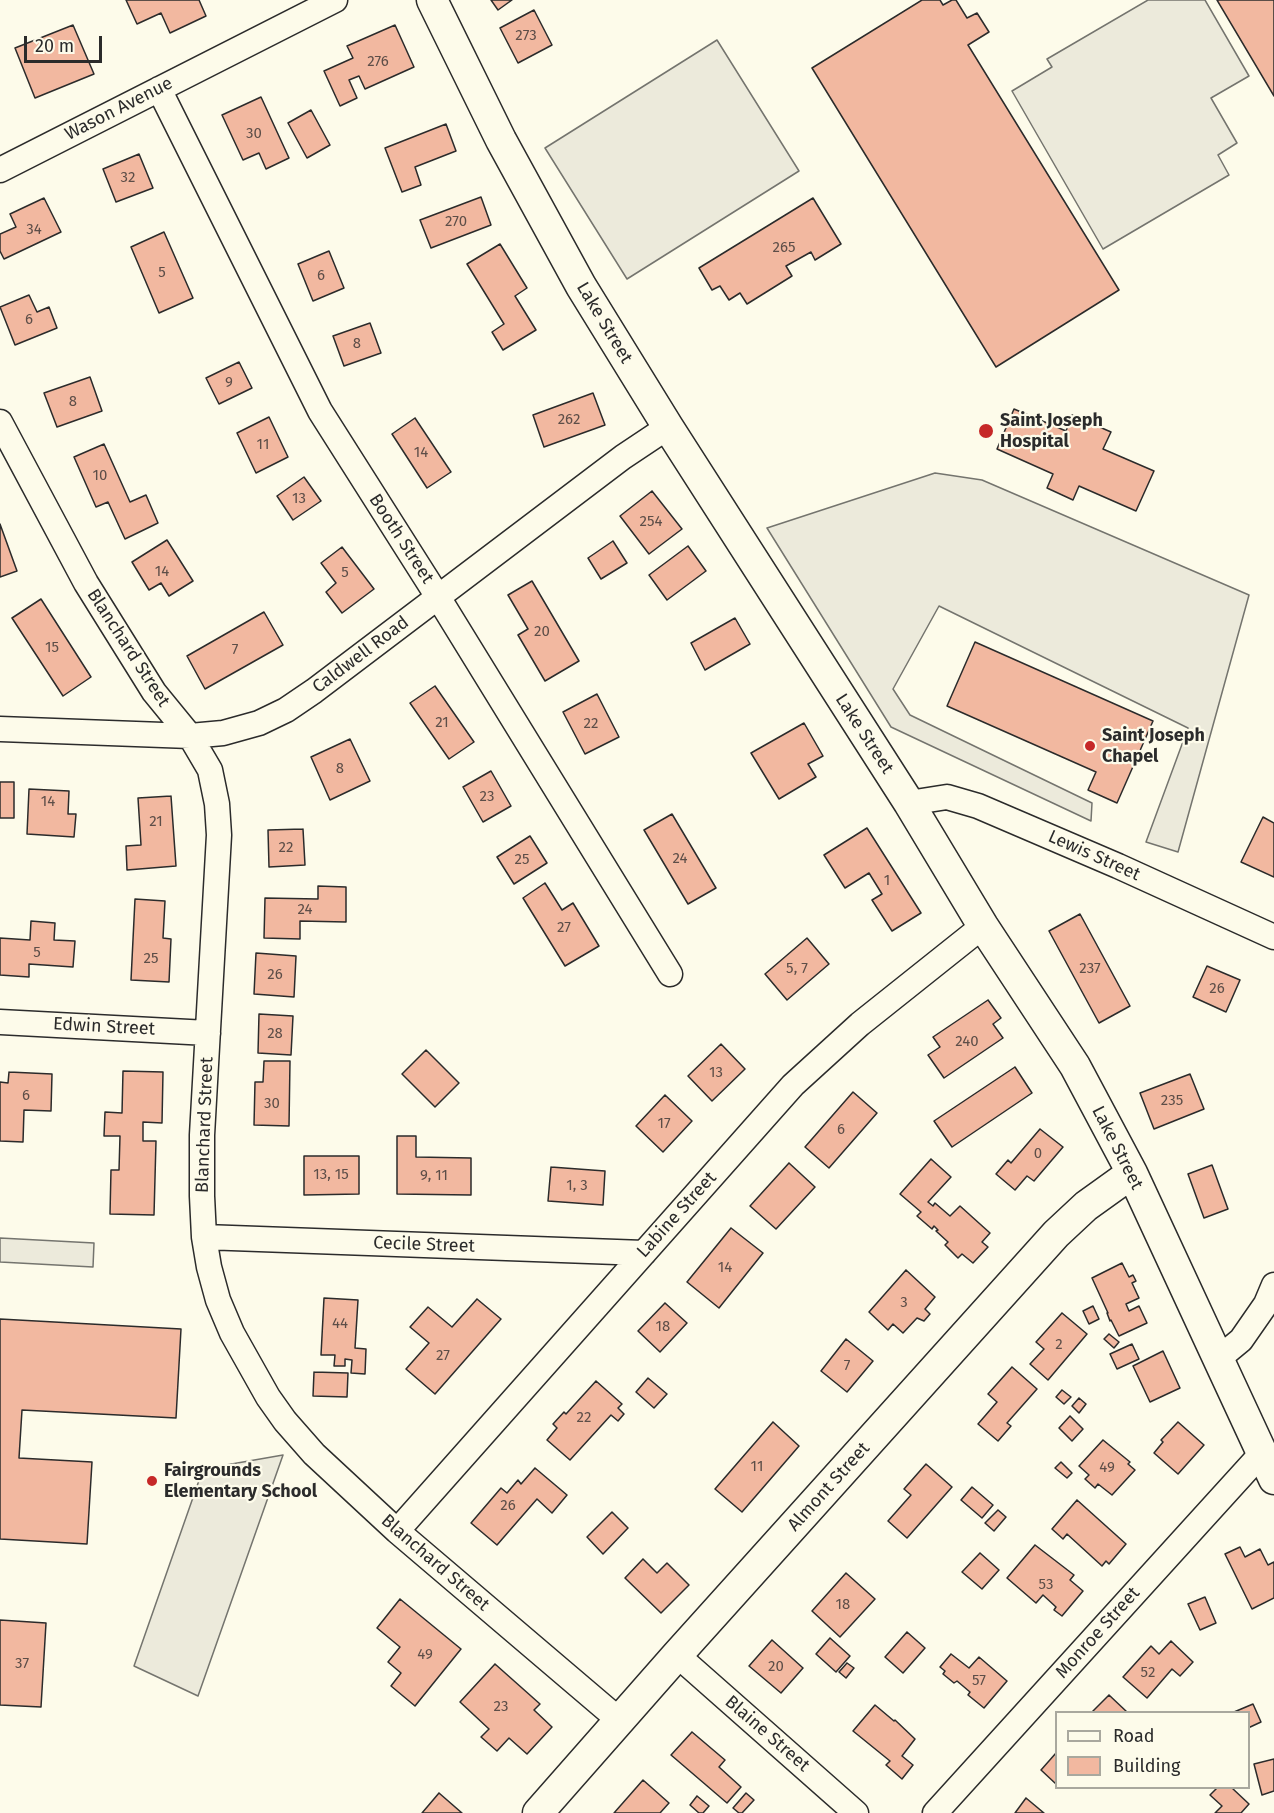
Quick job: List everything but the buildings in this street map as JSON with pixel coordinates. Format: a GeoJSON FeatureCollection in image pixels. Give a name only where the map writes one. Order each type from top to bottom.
{"type":"FeatureCollection","features":[{"type":"Feature","properties":{"kind":"street","name":"Wason Avenue"},"geometry":{"type":"LineString","coordinates":[[0,170],[335,0]]}},
{"type":"Feature","properties":{"kind":"street","name":"Lake Street"},"geometry":{"type":"LineString","coordinates":[[432,0],[501,140],[581,286],[668,427],[909,803],[983,926],[1075,1066],[1132,1173],[1268,1466]]}},
{"type":"Feature","properties":{"kind":"street","name":"Booth Street"},"geometry":{"type":"LineString","coordinates":[[159,89],[320,411],[438,597],[670,974]]}},
{"type":"Feature","properties":{"kind":"street","name":"Blanchard Street"},"geometry":{"type":"LineString","coordinates":[[0,422],[86,583],[154,692],[190,736],[210,770],[218,804],[219,835],[202,1135],[202,1196],[204,1237],[209,1267],[218,1300],[232,1333],[268,1397],[314,1454],[397,1532],[620,1720]]}},
{"type":"Feature","properties":{"kind":"street","name":"Caldwell Road"},"geometry":{"type":"LineString","coordinates":[[0,729],[190,736],[223,733],[259,723],[286,710],[623,457],[668,427]]}},
{"type":"Feature","properties":{"kind":"street","name":"Lewis Street"},"geometry":{"type":"LineString","coordinates":[[909,803],[947,798],[978,806],[1274,937]]}},
{"type":"Feature","properties":{"kind":"street","name":"Labine Street"},"geometry":{"type":"LineString","coordinates":[[397,1532],[793,1085],[860,1024],[983,926]]}},
{"type":"Feature","properties":{"kind":"street","name":"Edwin Street"},"geometry":{"type":"LineString","coordinates":[[0,1022],[208,1033]]}},
{"type":"Feature","properties":{"kind":"street","name":"Almont Street"},"geometry":{"type":"LineString","coordinates":[[538,1813],[1056,1234],[1086,1206],[1132,1173]]}},
{"type":"Feature","properties":{"kind":"street","name":"Cecile Street"},"geometry":{"type":"LineString","coordinates":[[204,1237],[644,1253]]}},
{"type":"Feature","properties":{"kind":"street"},"geometry":{"type":"LineString","coordinates":[[1218,1359],[1241,1340],[1266,1304],[1274,1285]]}},
{"type":"Feature","properties":{"kind":"street","name":"Monroe Street"},"geometry":{"type":"LineString","coordinates":[[935,1813],[1268,1466]]}},
{"type":"Feature","properties":{"kind":"street","name":"Blaine Street"},"geometry":{"type":"LineString","coordinates":[[677,1655],[856,1813]]}},
{"type":"Feature","properties":{"kind":"shaded area"},"geometry":{"type":"Polygon","coordinates":[[[1148,0],[1205,0],[1249,76],[1211,98],[1237,143],[1218,155],[1229,175],[1103,249],[1012,91],[1052,67],[1047,59],[1148,0]]]}},
{"type":"Feature","properties":{"kind":"shaded area"},"geometry":{"type":"Polygon","coordinates":[[[717,40],[799,171],[627,279],[545,148],[717,40]]]}},
{"type":"Feature","properties":{"kind":"shaded area"},"geometry":{"type":"Polygon","coordinates":[[[935,473],[982,480],[1249,595],[1178,852],[1146,842],[1188,728],[939,606],[893,689],[910,715],[1092,803],[1091,821],[891,727],[767,528],[935,473]]]}},
{"type":"Feature","properties":{"kind":"shaded area"},"geometry":{"type":"Polygon","coordinates":[[[0,1238],[94,1243],[93,1267],[0,1262],[0,1238]]]}},
{"type":"Feature","properties":{"kind":"shaded area"},"geometry":{"type":"Polygon","coordinates":[[[283,1455],[198,1696],[134,1666],[203,1469],[283,1455]]]}},
{"type":"Feature","properties":{"kind":"place","name":"Saint Joseph Hospital"},"geometry":{"type":"Point","coordinates":[986,431]}},
{"type":"Feature","properties":{"kind":"place","name":"Saint Joseph Chapel"},"geometry":{"type":"Point","coordinates":[1090,746]}},
{"type":"Feature","properties":{"kind":"place","name":"Fairgrounds Elementary School"},"geometry":{"type":"Point","coordinates":[152,1481]}}]}
